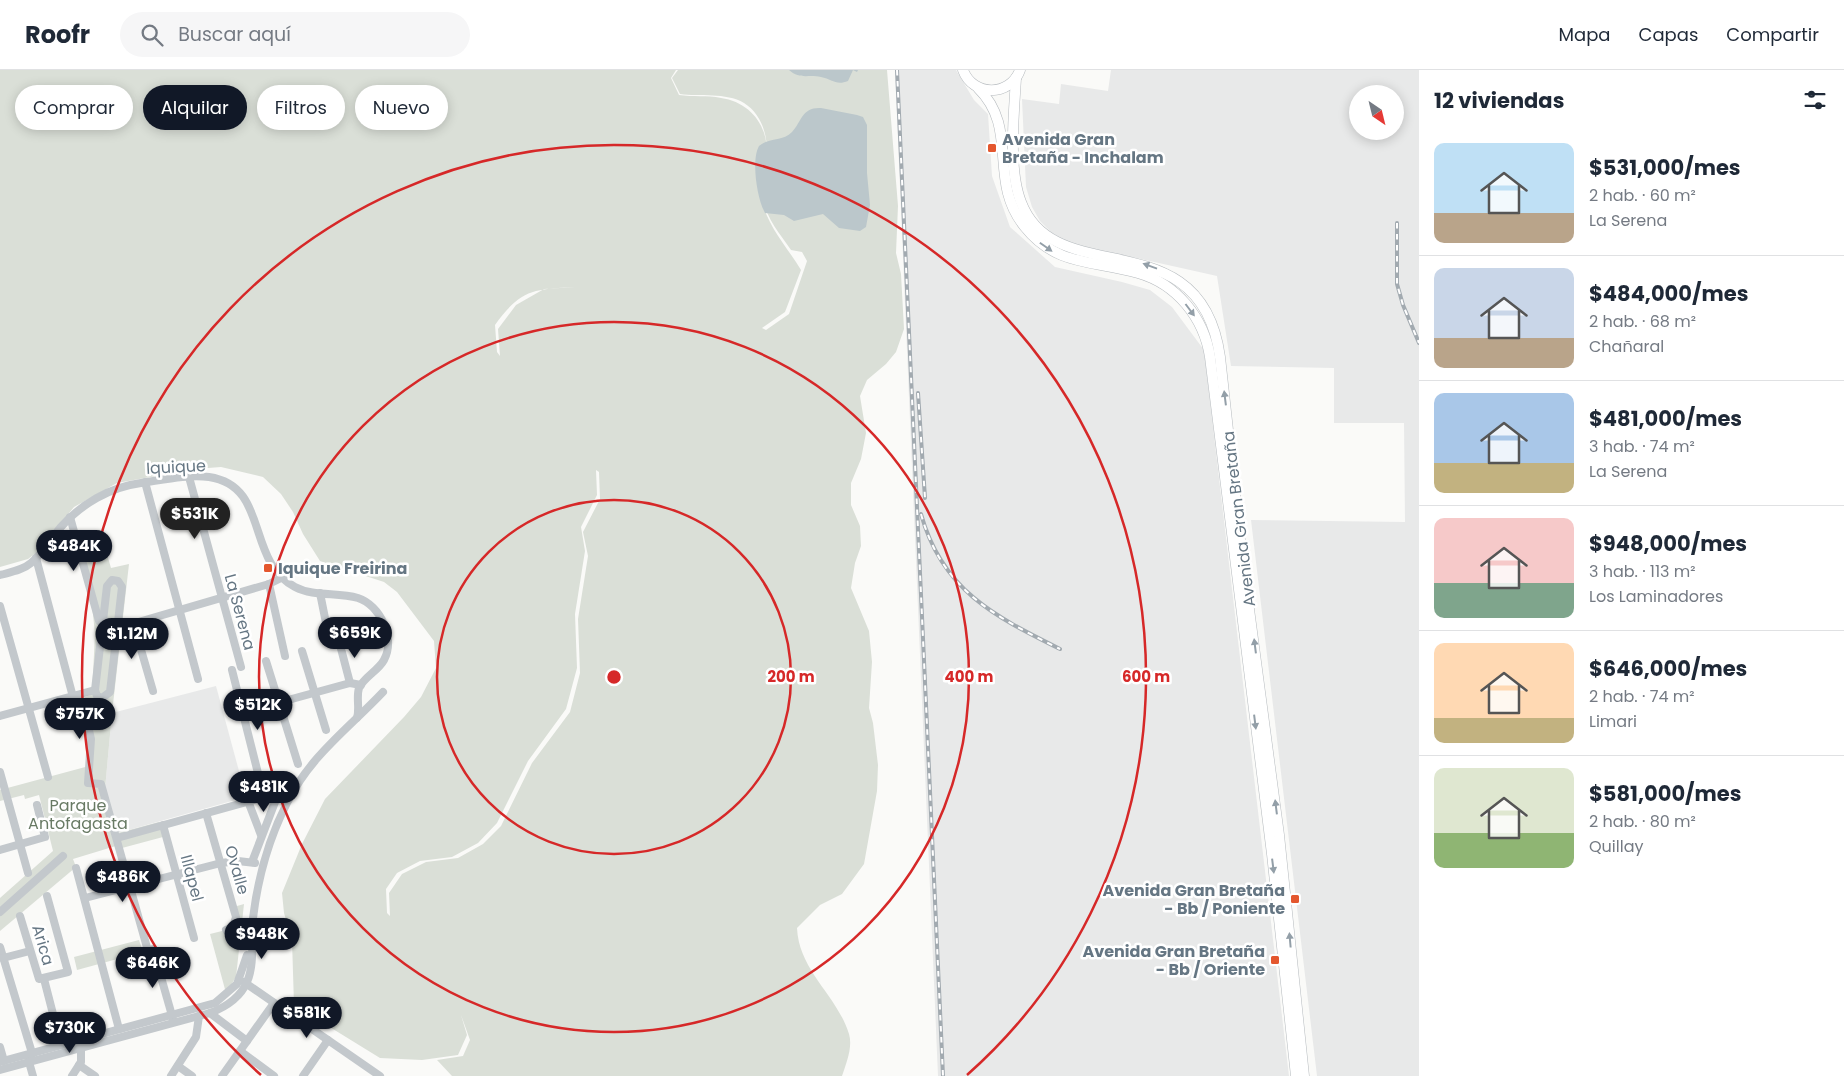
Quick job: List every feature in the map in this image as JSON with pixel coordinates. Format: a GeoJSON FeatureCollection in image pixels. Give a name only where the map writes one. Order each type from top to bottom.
{"type":"FeatureCollection","features":[{"type":"Feature","properties":{"kind":"main road","name":"Avenida Gran Bretaña"},"geometry":{"type":"LineString","coordinates":[[963,70],[969,81],[991,102],[998,116],[1006,191],[1015,213],[1029,232],[1047,248],[1068,259],[1138,272],[1158,281],[1174,291],[1187,305],[1205,336],[1210,357],[1272,854],[1296,1076]]}},
{"type":"Feature","properties":{"kind":"main road","name":"Avenida Gran Bretaña"},"geometry":{"type":"LineString","coordinates":[[1018,74],[1013,113],[1016,184],[1021,203],[1030,220],[1045,235],[1066,247],[1135,262],[1168,275],[1189,290],[1200,304],[1209,318],[1217,341],[1241,550],[1279,835],[1304,1076]]}},
{"type":"Feature","properties":{"kind":"main road"},"geometry":{"type":"LineString","coordinates":[[978,88],[990,91],[999,90],[1007,87],[1018,74]]}},
{"type":"Feature","properties":{"kind":"street","name":"Iquique"},"geometry":{"type":"LineString","coordinates":[[0,575],[22,569],[36,558],[70,517],[84,506],[114,489],[125,485],[189,477],[208,477],[218,480],[229,485],[245,498],[255,521],[266,556],[274,571],[281,578],[296,587],[320,593],[357,598],[374,606],[388,638],[387,652],[378,668],[362,685]]}},
{"type":"Feature","properties":{"kind":"street","name":"La Serena"},"geometry":{"type":"LineString","coordinates":[[189,477],[241,667]]}},
{"type":"Feature","properties":{"kind":"street"},"geometry":{"type":"LineString","coordinates":[[145,482],[198,679]]}},
{"type":"Feature","properties":{"kind":"street"},"geometry":{"type":"LineString","coordinates":[[70,517],[101,623]]}},
{"type":"Feature","properties":{"kind":"street"},"geometry":{"type":"LineString","coordinates":[[36,558],[73,698],[87,721],[91,738],[88,782],[101,784],[130,886],[173,1019]]}},
{"type":"Feature","properties":{"kind":"street"},"geometry":{"type":"LineString","coordinates":[[101,623],[118,628],[133,622],[269,584],[281,578]]}},
{"type":"Feature","properties":{"kind":"street"},"geometry":{"type":"LineString","coordinates":[[116,580],[122,587],[118,628],[110,692],[102,698],[97,696],[95,690],[101,623],[107,586],[110,581],[116,580]]}},
{"type":"Feature","properties":{"kind":"street"},"geometry":{"type":"LineString","coordinates":[[269,584],[285,656]]}},
{"type":"Feature","properties":{"kind":"street"},"geometry":{"type":"LineString","coordinates":[[320,593],[334,642],[350,683]]}},
{"type":"Feature","properties":{"kind":"street"},"geometry":{"type":"LineString","coordinates":[[0,606],[48,777]]}},
{"type":"Feature","properties":{"kind":"street"},"geometry":{"type":"LineString","coordinates":[[133,622],[153,691]]}},
{"type":"Feature","properties":{"kind":"street"},"geometry":{"type":"LineString","coordinates":[[302,651],[326,730]]}},
{"type":"Feature","properties":{"kind":"street"},"geometry":{"type":"LineString","coordinates":[[266,661],[298,764]]}},
{"type":"Feature","properties":{"kind":"street","name":"La Serena"},"geometry":{"type":"LineString","coordinates":[[232,670],[264,797]]}},
{"type":"Feature","properties":{"kind":"street"},"geometry":{"type":"LineString","coordinates":[[242,713],[350,683],[362,685],[358,690],[360,710],[357,720]]}},
{"type":"Feature","properties":{"kind":"street"},"geometry":{"type":"LineString","coordinates":[[0,716],[73,698],[95,690]]}},
{"type":"Feature","properties":{"kind":"street"},"geometry":{"type":"LineString","coordinates":[[0,1070],[61,1045],[81,1044],[119,1029],[199,1016],[210,1013],[232,1001],[243,981],[261,866],[276,826],[301,776],[328,745],[357,720],[383,692]]}},
{"type":"Feature","properties":{"kind":"street"},"geometry":{"type":"LineString","coordinates":[[0,772],[28,873]]}},
{"type":"Feature","properties":{"kind":"street"},"geometry":{"type":"LineString","coordinates":[[117,838],[275,794],[252,862]]}},
{"type":"Feature","properties":{"kind":"street"},"geometry":{"type":"LineString","coordinates":[[248,801],[261,835]]}},
{"type":"Feature","properties":{"kind":"street"},"geometry":{"type":"LineString","coordinates":[[0,850],[45,837],[37,804]]}},
{"type":"Feature","properties":{"kind":"street","name":"Ovalle"},"geometry":{"type":"LineString","coordinates":[[206,813],[236,917],[233,926],[226,930]]}},
{"type":"Feature","properties":{"kind":"street","name":"Illapel"},"geometry":{"type":"LineString","coordinates":[[163,825],[194,938]]}},
{"type":"Feature","properties":{"kind":"street"},"geometry":{"type":"LineString","coordinates":[[0,912],[63,856]]}},
{"type":"Feature","properties":{"kind":"street"},"geometry":{"type":"LineString","coordinates":[[85,898],[221,863],[252,862],[261,866]]}},
{"type":"Feature","properties":{"kind":"street"},"geometry":{"type":"LineString","coordinates":[[76,868],[119,1029]]}},
{"type":"Feature","properties":{"kind":"street"},"geometry":{"type":"LineString","coordinates":[[42,979],[68,972],[48,896]]}},
{"type":"Feature","properties":{"kind":"street","name":"Arica"},"geometry":{"type":"LineString","coordinates":[[20,916],[30,951],[42,979],[61,1045]]}},
{"type":"Feature","properties":{"kind":"street"},"geometry":{"type":"LineString","coordinates":[[0,947],[30,1058],[33,1076]]}},
{"type":"Feature","properties":{"kind":"street"},"geometry":{"type":"LineString","coordinates":[[4,958],[30,951]]}},
{"type":"Feature","properties":{"kind":"street"},"geometry":{"type":"LineString","coordinates":[[243,981],[380,1076]]}},
{"type":"Feature","properties":{"kind":"street"},"geometry":{"type":"LineString","coordinates":[[0,1047],[2,1062],[30,1058],[173,1019],[216,1003],[243,981]]}},
{"type":"Feature","properties":{"kind":"street"},"geometry":{"type":"LineString","coordinates":[[222,1076],[274,1003]]}},
{"type":"Feature","properties":{"kind":"street"},"geometry":{"type":"LineString","coordinates":[[210,1013],[247,1041]]}},
{"type":"Feature","properties":{"kind":"street"},"geometry":{"type":"LineString","coordinates":[[171,1076],[197,1034],[199,1016]]}},
{"type":"Feature","properties":{"kind":"street"},"geometry":{"type":"LineString","coordinates":[[303,1076],[328,1040]]}},
{"type":"Feature","properties":{"kind":"street"},"geometry":{"type":"LineString","coordinates":[[72,1076],[82,1056],[81,1044]]}},
{"type":"Feature","properties":{"kind":"street"},"geometry":{"type":"LineString","coordinates":[[240,1051],[274,1076]]}},
{"type":"Feature","properties":{"kind":"street"},"geometry":{"type":"LineString","coordinates":[[79,1065],[94,1076]]}},
{"type":"Feature","properties":{"kind":"street"},"geometry":{"type":"LineString","coordinates":[[178,1066],[192,1076]]}},
{"type":"Feature","properties":{"kind":"shaded area"},"geometry":{"type":"Polygon","coordinates":[[[789,70],[853,70],[848,81],[840,83],[816,76],[797,75],[789,70]]]}},
{"type":"Feature","properties":{"kind":"shaded area"},"geometry":{"type":"Polygon","coordinates":[[[895,70],[956,70],[974,100],[988,114],[992,176],[1010,227],[1055,267],[1150,290],[1172,307],[1204,350],[1289,1076],[938,1076],[895,70]]]}},
{"type":"Feature","properties":{"kind":"shaded area"},"geometry":{"type":"Polygon","coordinates":[[[1111,70],[1419,70],[1419,1076],[1317,1076],[1251,520],[1405,522],[1404,423],[1334,423],[1334,368],[1231,366],[1217,276],[1073,246],[1052,233],[1040,221],[1032,207],[1026,187],[1022,99],[1059,104],[1061,84],[1108,91],[1111,70]]]}},
{"type":"Feature","properties":{"kind":"shaded area"},"geometry":{"type":"Polygon","coordinates":[[[815,108],[863,117],[867,125],[867,173],[870,205],[866,227],[860,231],[839,228],[823,214],[794,221],[784,215],[765,213],[762,207],[757,189],[755,170],[755,160],[759,146],[767,141],[788,135],[806,112],[815,108]]]}},
{"type":"Feature","properties":{"kind":"shaded area"},"geometry":{"type":"Polygon","coordinates":[[[216,686],[246,797],[118,833],[105,789],[112,713],[216,686]]]}},
{"type":"Feature","properties":{"kind":"green space"},"geometry":{"type":"Polygon","coordinates":[[[0,70],[676,70],[671,78],[679,95],[716,97],[731,100],[754,115],[763,131],[767,150],[766,136],[763,127],[752,110],[744,103],[729,97],[680,94],[672,78],[678,70],[887,70],[898,206],[896,253],[901,274],[904,329],[896,352],[886,364],[867,380],[860,396],[866,433],[861,459],[851,483],[851,505],[860,526],[861,546],[855,563],[851,588],[869,631],[872,662],[869,708],[873,723],[878,765],[877,791],[864,864],[842,894],[820,905],[797,928],[799,943],[804,957],[836,1007],[849,1034],[850,1050],[842,1076],[452,1076],[437,1060],[463,1056],[470,1040],[461,1015],[467,1035],[458,1055],[422,1060],[380,1058],[294,1005],[292,940],[284,913],[282,893],[302,844],[325,799],[421,697],[436,668],[434,641],[397,592],[384,582],[320,561],[281,494],[263,477],[221,467],[195,469],[117,483],[74,507],[36,553],[28,559],[0,567],[0,70]],[[767,150],[761,194],[765,210],[773,228],[801,270],[785,312],[762,328],[766,330],[789,314],[807,261],[802,252],[791,250],[774,226],[765,207],[763,194],[767,150]],[[543,290],[530,293],[521,298],[504,313],[495,325],[497,352],[500,356],[498,329],[516,305],[543,290]],[[596,470],[597,495],[581,527],[585,551],[575,614],[577,668],[566,709],[528,761],[497,823],[478,843],[452,857],[420,861],[397,873],[386,889],[387,913],[390,916],[389,893],[402,874],[426,862],[458,858],[483,844],[501,826],[532,763],[570,712],[580,673],[578,619],[588,556],[583,532],[600,499],[599,472],[596,470]]]}},
{"type":"Feature","properties":{"kind":"green space","name":"Parque Antofagasta"},"geometry":{"type":"Polygon","coordinates":[[[107,554],[111,568],[129,564],[105,789],[119,845],[73,859],[76,867],[0,931],[0,898],[53,851],[39,795],[25,799],[24,795],[0,801],[0,790],[89,766],[87,721],[79,700],[92,694],[95,634],[92,605],[80,562],[107,554]]]}},
{"type":"Feature","properties":{"kind":"green space"},"geometry":{"type":"Polygon","coordinates":[[[159,822],[163,837],[122,848],[118,833],[159,822]]]}},
{"type":"Feature","properties":{"kind":"green space"},"geometry":{"type":"Polygon","coordinates":[[[244,904],[236,977],[226,993],[210,934],[226,930],[235,922],[230,908],[244,904]]]}},
{"type":"Feature","properties":{"kind":"green space"},"geometry":{"type":"Polygon","coordinates":[[[139,940],[143,952],[77,970],[74,957],[139,940]]]}},
{"type":"Feature","properties":{"kind":"railway"},"geometry":{"type":"LineString","coordinates":[[897,70],[943,1076]]}},
{"type":"Feature","properties":{"kind":"railway"},"geometry":{"type":"LineString","coordinates":[[1397,223],[1397,284],[1403,305],[1419,343]]}},
{"type":"Feature","properties":{"kind":"railway"},"geometry":{"type":"LineString","coordinates":[[918,393],[925,498]]}},
{"type":"Feature","properties":{"kind":"railway"},"geometry":{"type":"LineString","coordinates":[[921,514],[930,540],[942,563],[974,598],[1013,625],[1060,649]]}},
{"type":"Feature","properties":{"kind":"place","name":"Avenida Gran Bretaña - Inchalam"},"geometry":{"type":"Point","coordinates":[992,148]}},
{"type":"Feature","properties":{"kind":"place","name":"Iquique Freirina"},"geometry":{"type":"Point","coordinates":[268,568]}},
{"type":"Feature","properties":{"kind":"place","name":"Avenida Gran Bretaña - Bb / Poniente"},"geometry":{"type":"Point","coordinates":[1295,899]}},
{"type":"Feature","properties":{"kind":"place","name":"Avenida Gran Bretaña - Bb / Oriente"},"geometry":{"type":"Point","coordinates":[1275,960]}}]}
